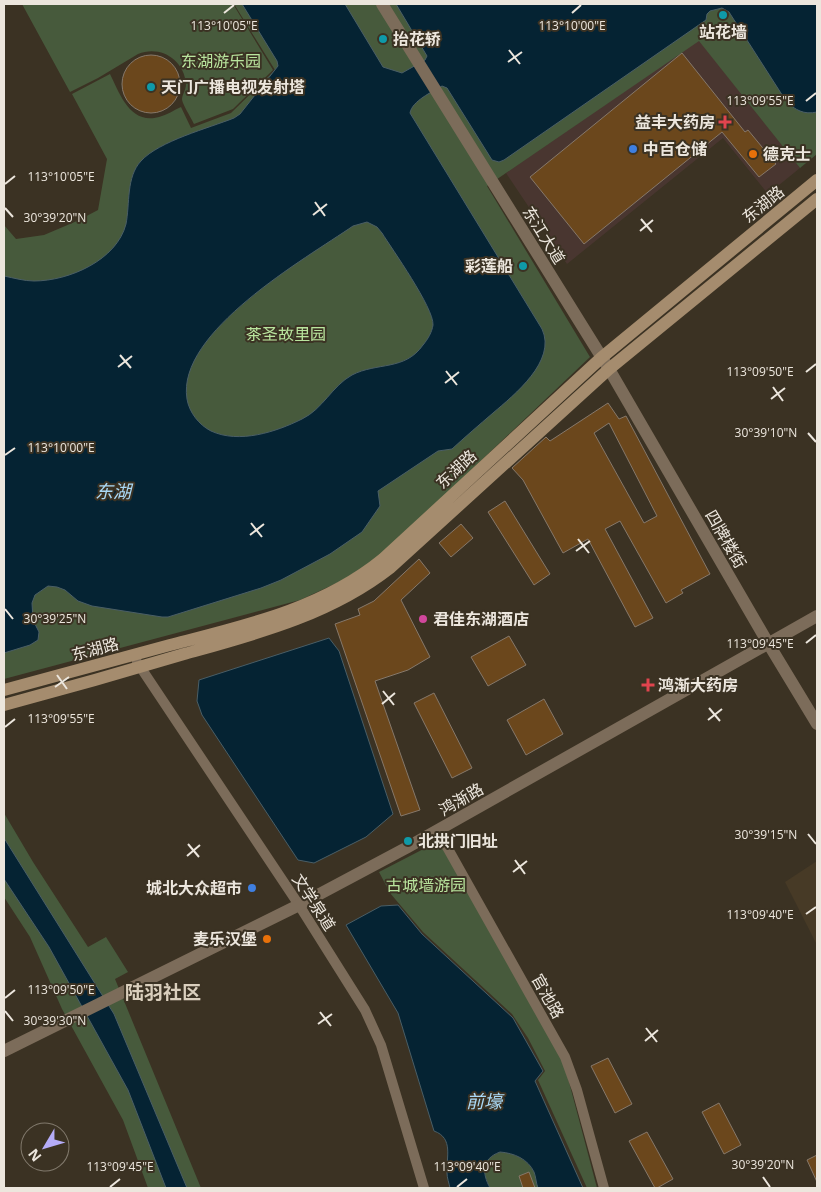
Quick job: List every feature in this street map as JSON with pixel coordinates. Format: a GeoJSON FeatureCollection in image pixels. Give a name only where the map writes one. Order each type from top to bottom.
{"type":"FeatureCollection","features":[{"type":"Feature","properties":{"kind":"main road","name":"东湖路"},"geometry":{"type":"LineString","coordinates":[[4,690],[262,620],[324,597],[355,580],[383,559],[601,358],[817,180]]}},
{"type":"Feature","properties":{"kind":"main road","name":"东湖路"},"geometry":{"type":"LineString","coordinates":[[4,705],[271,629],[330,606],[360,589],[390,568],[609,369],[817,199]]}},
{"type":"Feature","properties":{"kind":"street","name":"东江大道"},"geometry":{"type":"LineString","coordinates":[[382,4],[609,369]]}},
{"type":"Feature","properties":{"kind":"street","name":"四牌楼街"},"geometry":{"type":"LineString","coordinates":[[609,369],[817,724]]}},
{"type":"Feature","properties":{"kind":"street","name":"鸿渐路"},"geometry":{"type":"LineString","coordinates":[[4,1051],[299,905],[438,831],[817,616]]}},
{"type":"Feature","properties":{"kind":"street","name":"文学泉道"},"geometry":{"type":"LineString","coordinates":[[132,656],[299,905],[365,1010],[374,1027],[424,1188]]}},
{"type":"Feature","properties":{"kind":"street","name":"官池路"},"geometry":{"type":"LineString","coordinates":[[438,831],[565,1057],[578,1090],[604,1188]]}},
{"type":"Feature","properties":{"kind":"shaded area","name":"中百仓储"},"geometry":{"type":"Polygon","coordinates":[[[699,40],[800,168],[768,194],[723,138],[567,264],[506,173],[699,40]]]}},
{"type":"Feature","properties":{"kind":"shaded area"},"geometry":{"type":"Polygon","coordinates":[[[817,861],[817,945],[785,882],[817,861]]]}},
{"type":"Feature","properties":{"kind":"green space","name":"东湖游乐园"},"geometry":{"type":"Polygon","coordinates":[[[22,4],[233,4],[273,70],[233,109],[194,124],[182,101],[186,84],[181,68],[170,56],[162,53],[154,51],[138,54],[70,92],[22,4]]]}},
{"type":"Feature","properties":{"kind":"green space","name":"东湖"},"geometry":{"type":"Polygon","coordinates":[[[234,4],[817,4],[817,154],[800,168],[699,41],[487,186],[590,357],[405,533],[372,562],[341,581],[300,600],[4,679],[4,225],[16,239],[44,235],[98,210],[107,159],[72,94],[110,74],[127,106],[141,116],[149,118],[159,117],[181,107],[191,128],[231,113],[275,70],[234,4]]]}},
{"type":"Feature","properties":{"kind":"green space"},"geometry":{"type":"Polygon","coordinates":[[[4,813],[88,947],[106,937],[128,972],[115,979],[201,1188],[148,1188],[123,1120],[62,1009],[30,937],[4,897],[4,813]]]}},
{"type":"Feature","properties":{"kind":"green space","name":"古城墙游园"},"geometry":{"type":"Polygon","coordinates":[[[439,841],[564,1063],[597,1188],[587,1188],[538,1080],[545,1071],[528,1038],[512,1014],[423,932],[390,893],[379,872],[439,841]]]}},
{"type":"Feature","properties":{"kind":"green space"},"geometry":{"type":"Polygon","coordinates":[[[500,1152],[515,1155],[524,1160],[534,1172],[538,1188],[490,1188],[485,1172],[486,1163],[489,1158],[500,1152]]]}},
{"type":"Feature","properties":{"kind":"water","name":"东湖"},"geometry":{"type":"Polygon","coordinates":[[[242,4],[345,4],[383,67],[402,73],[425,60],[427,56],[396,4],[817,4],[817,112],[808,113],[800,111],[786,101],[729,12],[722,8],[710,11],[707,14],[706,20],[499,162],[492,160],[447,88],[442,86],[418,101],[410,113],[542,329],[545,341],[544,353],[539,365],[531,376],[512,397],[452,449],[438,451],[378,491],[380,506],[362,532],[330,554],[281,580],[168,617],[92,606],[78,601],[65,590],[48,586],[35,595],[32,603],[33,620],[39,632],[38,640],[30,645],[4,653],[4,276],[30,281],[48,280],[76,272],[102,258],[121,237],[126,224],[129,191],[133,175],[141,161],[149,154],[172,141],[234,118],[240,114],[278,66],[277,61],[242,4]],[[367,222],[353,226],[276,278],[222,324],[202,348],[189,374],[188,404],[195,418],[202,425],[222,435],[233,436],[257,435],[281,428],[309,415],[339,385],[352,375],[371,368],[390,365],[408,359],[425,343],[431,333],[432,317],[412,279],[377,227],[367,222]]]}},
{"type":"Feature","properties":{"kind":"water"},"geometry":{"type":"Polygon","coordinates":[[[329,638],[339,651],[393,814],[366,837],[314,863],[298,860],[202,715],[197,701],[199,680],[329,638]]]}},
{"type":"Feature","properties":{"kind":"water"},"geometry":{"type":"Polygon","coordinates":[[[4,838],[114,1014],[187,1188],[166,1188],[128,1090],[49,947],[4,879],[4,838]]]}},
{"type":"Feature","properties":{"kind":"water","name":"前壕"},"geometry":{"type":"Polygon","coordinates":[[[398,905],[422,934],[513,1018],[543,1071],[535,1081],[583,1188],[538,1188],[534,1172],[524,1160],[515,1155],[500,1152],[489,1158],[486,1163],[485,1172],[490,1188],[450,1188],[447,1175],[447,1143],[440,1134],[434,1131],[398,1013],[346,925],[381,906],[398,905]]]}},
{"type":"Feature","properties":{"kind":"building","name":"中百仓储"},"geometry":{"type":"Polygon","coordinates":[[[682,53],[745,132],[748,130],[776,164],[759,177],[722,132],[584,244],[530,177],[682,53]]]}},
{"type":"Feature","properties":{"kind":"building","name":"天门广播电视发射塔"},"geometry":{"type":"Polygon","coordinates":[[[151,55],[167,60],[175,68],[180,84],[175,100],[167,108],[151,113],[135,108],[127,100],[122,84],[127,68],[135,60],[151,55]]]}},
{"type":"Feature","properties":{"kind":"building"},"geometry":{"type":"Polygon","coordinates":[[[608,403],[619,419],[626,416],[710,574],[681,590],[683,593],[666,603],[620,521],[605,529],[653,618],[635,627],[588,539],[563,553],[523,480],[512,468],[546,437],[550,441],[608,403]],[[609,423],[594,433],[644,523],[657,516],[609,423]]]}},
{"type":"Feature","properties":{"kind":"building"},"geometry":{"type":"Polygon","coordinates":[[[505,501],[550,574],[534,585],[488,512],[505,501]]]}},
{"type":"Feature","properties":{"kind":"building"},"geometry":{"type":"Polygon","coordinates":[[[461,524],[473,538],[451,557],[439,543],[461,524]]]}},
{"type":"Feature","properties":{"kind":"building"},"geometry":{"type":"Polygon","coordinates":[[[419,559],[430,573],[401,600],[430,657],[408,670],[375,681],[420,810],[401,816],[335,624],[360,615],[358,609],[374,601],[419,559]]]}},
{"type":"Feature","properties":{"kind":"building"},"geometry":{"type":"Polygon","coordinates":[[[509,636],[526,665],[488,686],[471,657],[509,636]]]}},
{"type":"Feature","properties":{"kind":"building"},"geometry":{"type":"Polygon","coordinates":[[[434,693],[472,768],[452,778],[414,703],[434,693]]]}},
{"type":"Feature","properties":{"kind":"building"},"geometry":{"type":"Polygon","coordinates":[[[544,699],[563,734],[526,755],[507,720],[544,699]]]}},
{"type":"Feature","properties":{"kind":"building"},"geometry":{"type":"Polygon","coordinates":[[[608,1058],[632,1104],[615,1113],[591,1066],[608,1058]]]}},
{"type":"Feature","properties":{"kind":"building"},"geometry":{"type":"Polygon","coordinates":[[[719,1103],[741,1145],[724,1154],[702,1112],[719,1103]]]}},
{"type":"Feature","properties":{"kind":"building"},"geometry":{"type":"Polygon","coordinates":[[[647,1132],[673,1179],[657,1188],[655,1188],[629,1141],[647,1132]]]}},
{"type":"Feature","properties":{"kind":"building"},"geometry":{"type":"Polygon","coordinates":[[[817,1155],[817,1182],[807,1160],[817,1155]]]}},
{"type":"Feature","properties":{"kind":"building"},"geometry":{"type":"Polygon","coordinates":[[[529,1172],[535,1188],[523,1188],[519,1176],[529,1172]]]}},
{"type":"Feature","properties":{"kind":"place","name":"站花墙"},"geometry":{"type":"Point","coordinates":[723,15]}},
{"type":"Feature","properties":{"kind":"place","name":"抬花轿"},"geometry":{"type":"Point","coordinates":[383,39]}},
{"type":"Feature","properties":{"kind":"place","name":"天门广播电视发射塔"},"geometry":{"type":"Point","coordinates":[151,87]}},
{"type":"Feature","properties":{"kind":"place","name":"益丰大药房"},"geometry":{"type":"Point","coordinates":[725,122]}},
{"type":"Feature","properties":{"kind":"place","name":"中百仓储"},"geometry":{"type":"Point","coordinates":[633,149]}},
{"type":"Feature","properties":{"kind":"place","name":"德克士"},"geometry":{"type":"Point","coordinates":[753,154]}},
{"type":"Feature","properties":{"kind":"place","name":"彩莲船"},"geometry":{"type":"Point","coordinates":[523,266]}},
{"type":"Feature","properties":{"kind":"place","name":"君佳东湖酒店"},"geometry":{"type":"Point","coordinates":[423,619]}},
{"type":"Feature","properties":{"kind":"place","name":"鸿渐大药房"},"geometry":{"type":"Point","coordinates":[648,685]}},
{"type":"Feature","properties":{"kind":"place","name":"北拱门旧址"},"geometry":{"type":"Point","coordinates":[408,841]}},
{"type":"Feature","properties":{"kind":"place","name":"城北大众超市"},"geometry":{"type":"Point","coordinates":[252,888]}},
{"type":"Feature","properties":{"kind":"place","name":"麦乐汉堡"},"geometry":{"type":"Point","coordinates":[267,939]}},
{"type":"Feature","properties":{"kind":"district","name":"陆羽社区"},"geometry":{"type":"Point","coordinates":[163,992]}},
{"type":"Feature","properties":{"kind":"park label","name":"茶圣故里园"},"geometry":{"type":"Point","coordinates":[286,334]}}]}
